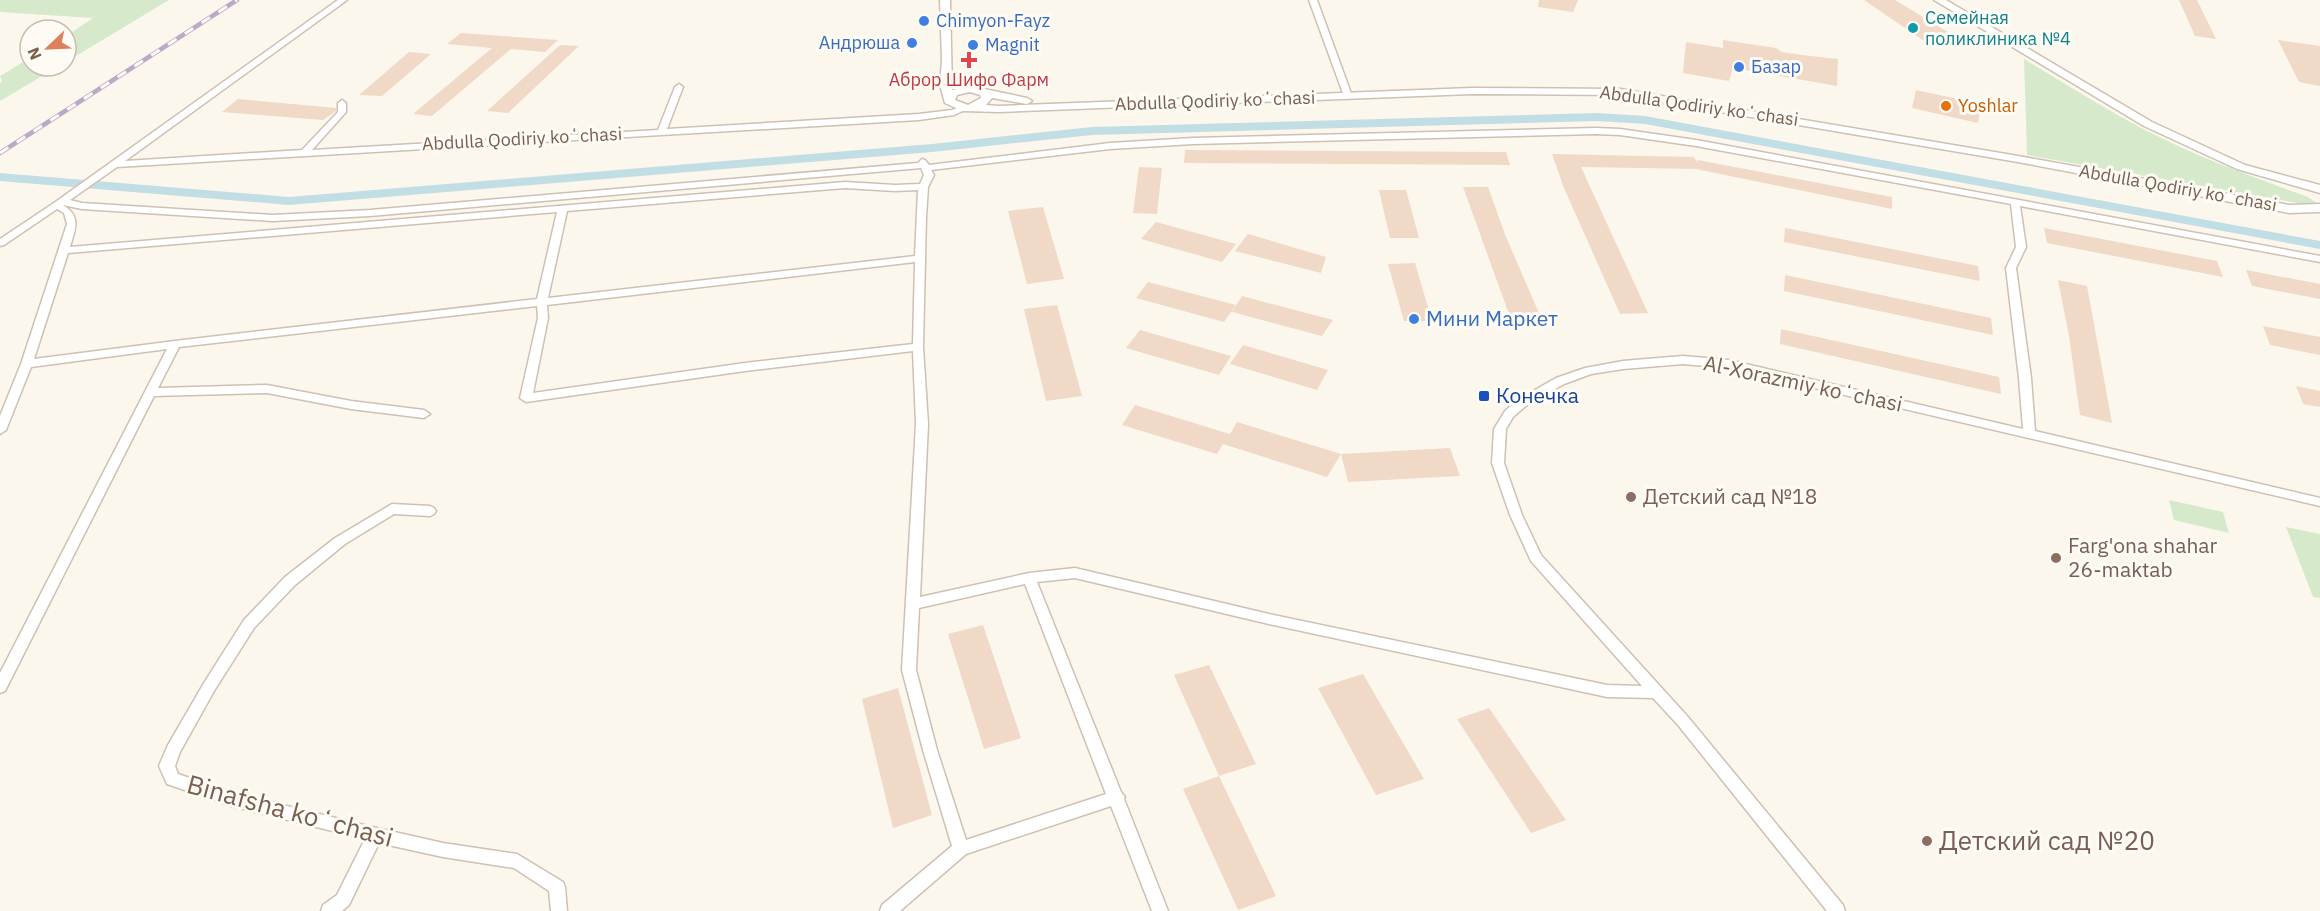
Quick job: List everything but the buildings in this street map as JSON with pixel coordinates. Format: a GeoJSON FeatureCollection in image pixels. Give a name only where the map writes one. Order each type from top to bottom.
{"type":"FeatureCollection","features":[{"type":"Feature","properties":{"kind":"street"},"geometry":{"type":"LineString","coordinates":[[0,243],[343,0]]}},
{"type":"Feature","properties":{"kind":"street"},"geometry":{"type":"LineString","coordinates":[[945,0],[947,62],[945,85],[949,99]]}},
{"type":"Feature","properties":{"kind":"street"},"geometry":{"type":"LineString","coordinates":[[1312,0],[1348,96]]}},
{"type":"Feature","properties":{"kind":"street","name":"Abdulla Qodiriy koʻchasi"},"geometry":{"type":"LineString","coordinates":[[1940,0],[2148,124],[2241,167],[2276,179],[2320,189]]}},
{"type":"Feature","properties":{"kind":"street"},"geometry":{"type":"LineString","coordinates":[[947,62],[955,71]]}},
{"type":"Feature","properties":{"kind":"street"},"geometry":{"type":"LineString","coordinates":[[962,80],[970,89]]}},
{"type":"Feature","properties":{"kind":"street"},"geometry":{"type":"LineString","coordinates":[[662,131],[679,87]]}},
{"type":"Feature","properties":{"kind":"street"},"geometry":{"type":"LineString","coordinates":[[931,116],[942,111],[957,91],[970,89]]}},
{"type":"Feature","properties":{"kind":"street","name":"Abdulla Qodiriy koʻchasi"},"geometry":{"type":"LineString","coordinates":[[970,89],[1020,100],[1066,105]]}},
{"type":"Feature","properties":{"kind":"street","name":"Abdulla Qodiriy koʻchasi"},"geometry":{"type":"LineString","coordinates":[[949,99],[954,106],[999,109],[1507,91],[1620,92],[2018,159],[2289,209],[2320,218]]}},
{"type":"Feature","properties":{"kind":"street"},"geometry":{"type":"LineString","coordinates":[[968,108],[985,102],[987,99],[984,93]]}},
{"type":"Feature","properties":{"kind":"street"},"geometry":{"type":"LineString","coordinates":[[305,152],[342,112],[342,103]]}},
{"type":"Feature","properties":{"kind":"street","name":"Abdulla Qodiriy koʻchasi"},"geometry":{"type":"LineString","coordinates":[[114,164],[931,116],[968,108]]}},
{"type":"Feature","properties":{"kind":"street"},"geometry":{"type":"LineString","coordinates":[[59,203],[273,218],[381,212],[924,165],[1110,146],[1184,142],[1620,132],[1696,143],[2320,259]]}},
{"type":"Feature","properties":{"kind":"street"},"geometry":{"type":"LineString","coordinates":[[924,165],[929,175],[923,187],[920,259],[918,347],[922,424],[909,670],[930,750],[961,849]]}},
{"type":"Feature","properties":{"kind":"street","name":"Abdulla Qodiriy koʻchasi"},"geometry":{"type":"LineString","coordinates":[[2276,179],[2320,200]]}},
{"type":"Feature","properties":{"kind":"street"},"geometry":{"type":"LineString","coordinates":[[64,250],[845,185],[923,187]]}},
{"type":"Feature","properties":{"kind":"street"},"geometry":{"type":"LineString","coordinates":[[2015,201],[2021,247],[2011,268],[2025,378],[2029,435]]}},
{"type":"Feature","properties":{"kind":"street"},"geometry":{"type":"LineString","coordinates":[[0,430],[27,364],[72,224],[68,212],[59,203]]}},
{"type":"Feature","properties":{"kind":"street"},"geometry":{"type":"LineString","coordinates":[[563,208],[542,302],[543,318],[526,398],[745,367],[918,347]]}},
{"type":"Feature","properties":{"kind":"street","name":"Abdulla Qodiriy koʻchasi"},"geometry":{"type":"LineString","coordinates":[[2289,209],[2320,208]]}},
{"type":"Feature","properties":{"kind":"street"},"geometry":{"type":"LineString","coordinates":[[27,364],[175,344],[920,259]]}},
{"type":"Feature","properties":{"kind":"street"},"geometry":{"type":"LineString","coordinates":[[0,687],[175,344]]}},
{"type":"Feature","properties":{"kind":"street","name":"Al-Xorazmiy koʻchasi"},"geometry":{"type":"LineString","coordinates":[[1837,911],[1656,692],[1536,558],[1516,515],[1498,463],[1500,429],[1509,414],[1523,402],[1560,381],[1589,371],[1645,363],[1704,360],[2320,502]]}},
{"type":"Feature","properties":{"kind":"street"},"geometry":{"type":"LineString","coordinates":[[152,392],[267,389],[351,405],[424,414]]}},
{"type":"Feature","properties":{"kind":"street","name":"Binafsha koʻchasi"},"geometry":{"type":"LineString","coordinates":[[430,511],[392,509],[340,541],[290,581],[249,624],[209,687],[173,750],[167,766],[172,779],[231,799],[443,850],[517,861],[557,887],[559,911]]}},
{"type":"Feature","properties":{"kind":"street"},"geometry":{"type":"LineString","coordinates":[[912,604],[1029,578],[1075,573],[1269,620],[1607,691],[1656,692]]}},
{"type":"Feature","properties":{"kind":"street"},"geometry":{"type":"LineString","coordinates":[[1029,578],[1118,797],[1160,911]]}},
{"type":"Feature","properties":{"kind":"street"},"geometry":{"type":"LineString","coordinates":[[888,911],[961,849],[1118,797]]}},
{"type":"Feature","properties":{"kind":"street"},"geometry":{"type":"LineString","coordinates":[[329,911],[343,900],[375,835]]}},
{"type":"Feature","properties":{"kind":"green space"},"geometry":{"type":"Polygon","coordinates":[[[0,0],[169,0],[78,55],[78,28],[93,18],[0,12],[0,0]]]}},
{"type":"Feature","properties":{"kind":"green space"},"geometry":{"type":"Polygon","coordinates":[[[2024,59],[2156,136],[2225,166],[2308,197],[2318,204],[2309,205],[2027,155],[2024,59]]]}},
{"type":"Feature","properties":{"kind":"green space"},"geometry":{"type":"Polygon","coordinates":[[[18,65],[18,78],[39,78],[0,101],[2,81],[0,76],[18,65]]]}},
{"type":"Feature","properties":{"kind":"green space"},"geometry":{"type":"Polygon","coordinates":[[[2169,500],[2223,512],[2229,533],[2174,520],[2169,500]]]}},
{"type":"Feature","properties":{"kind":"green space"},"geometry":{"type":"Polygon","coordinates":[[[2286,527],[2320,534],[2320,598],[2313,597],[2286,527]]]}},
{"type":"Feature","properties":{"kind":"waterway"},"geometry":{"type":"LineString","coordinates":[[0,177],[289,201],[932,148],[1092,131],[1597,117],[1645,120],[2320,245]]}},
{"type":"Feature","properties":{"kind":"railway"},"geometry":{"type":"LineString","coordinates":[[0,153],[237,0]]}},
{"type":"Feature","properties":{"kind":"place","name":"Chimyon-Fayz"},"geometry":{"type":"Point","coordinates":[924,21]}},
{"type":"Feature","properties":{"kind":"place","name":"Семейная поликлиника №4"},"geometry":{"type":"Point","coordinates":[1913,28]}},
{"type":"Feature","properties":{"kind":"place","name":"Андрюша"},"geometry":{"type":"Point","coordinates":[912,43]}},
{"type":"Feature","properties":{"kind":"place","name":"Magnit"},"geometry":{"type":"Point","coordinates":[973,45]}},
{"type":"Feature","properties":{"kind":"place","name":"Аброр Шифо Фарм"},"geometry":{"type":"Point","coordinates":[969,60]}},
{"type":"Feature","properties":{"kind":"place","name":"Базар"},"geometry":{"type":"Point","coordinates":[1739,67]}},
{"type":"Feature","properties":{"kind":"place","name":"Yoshlar"},"geometry":{"type":"Point","coordinates":[1946,106]}},
{"type":"Feature","properties":{"kind":"place","name":"Мини Маркет"},"geometry":{"type":"Point","coordinates":[1414,319]}},
{"type":"Feature","properties":{"kind":"place","name":"Конечка"},"geometry":{"type":"Point","coordinates":[1484,396]}},
{"type":"Feature","properties":{"kind":"place","name":"Детский сад №18"},"geometry":{"type":"Point","coordinates":[1631,497]}},
{"type":"Feature","properties":{"kind":"place","name":"Farg'ona shahar 26-maktab"},"geometry":{"type":"Point","coordinates":[2056,558]}},
{"type":"Feature","properties":{"kind":"place","name":"Детский сад №20"},"geometry":{"type":"Point","coordinates":[1927,841]}}]}
